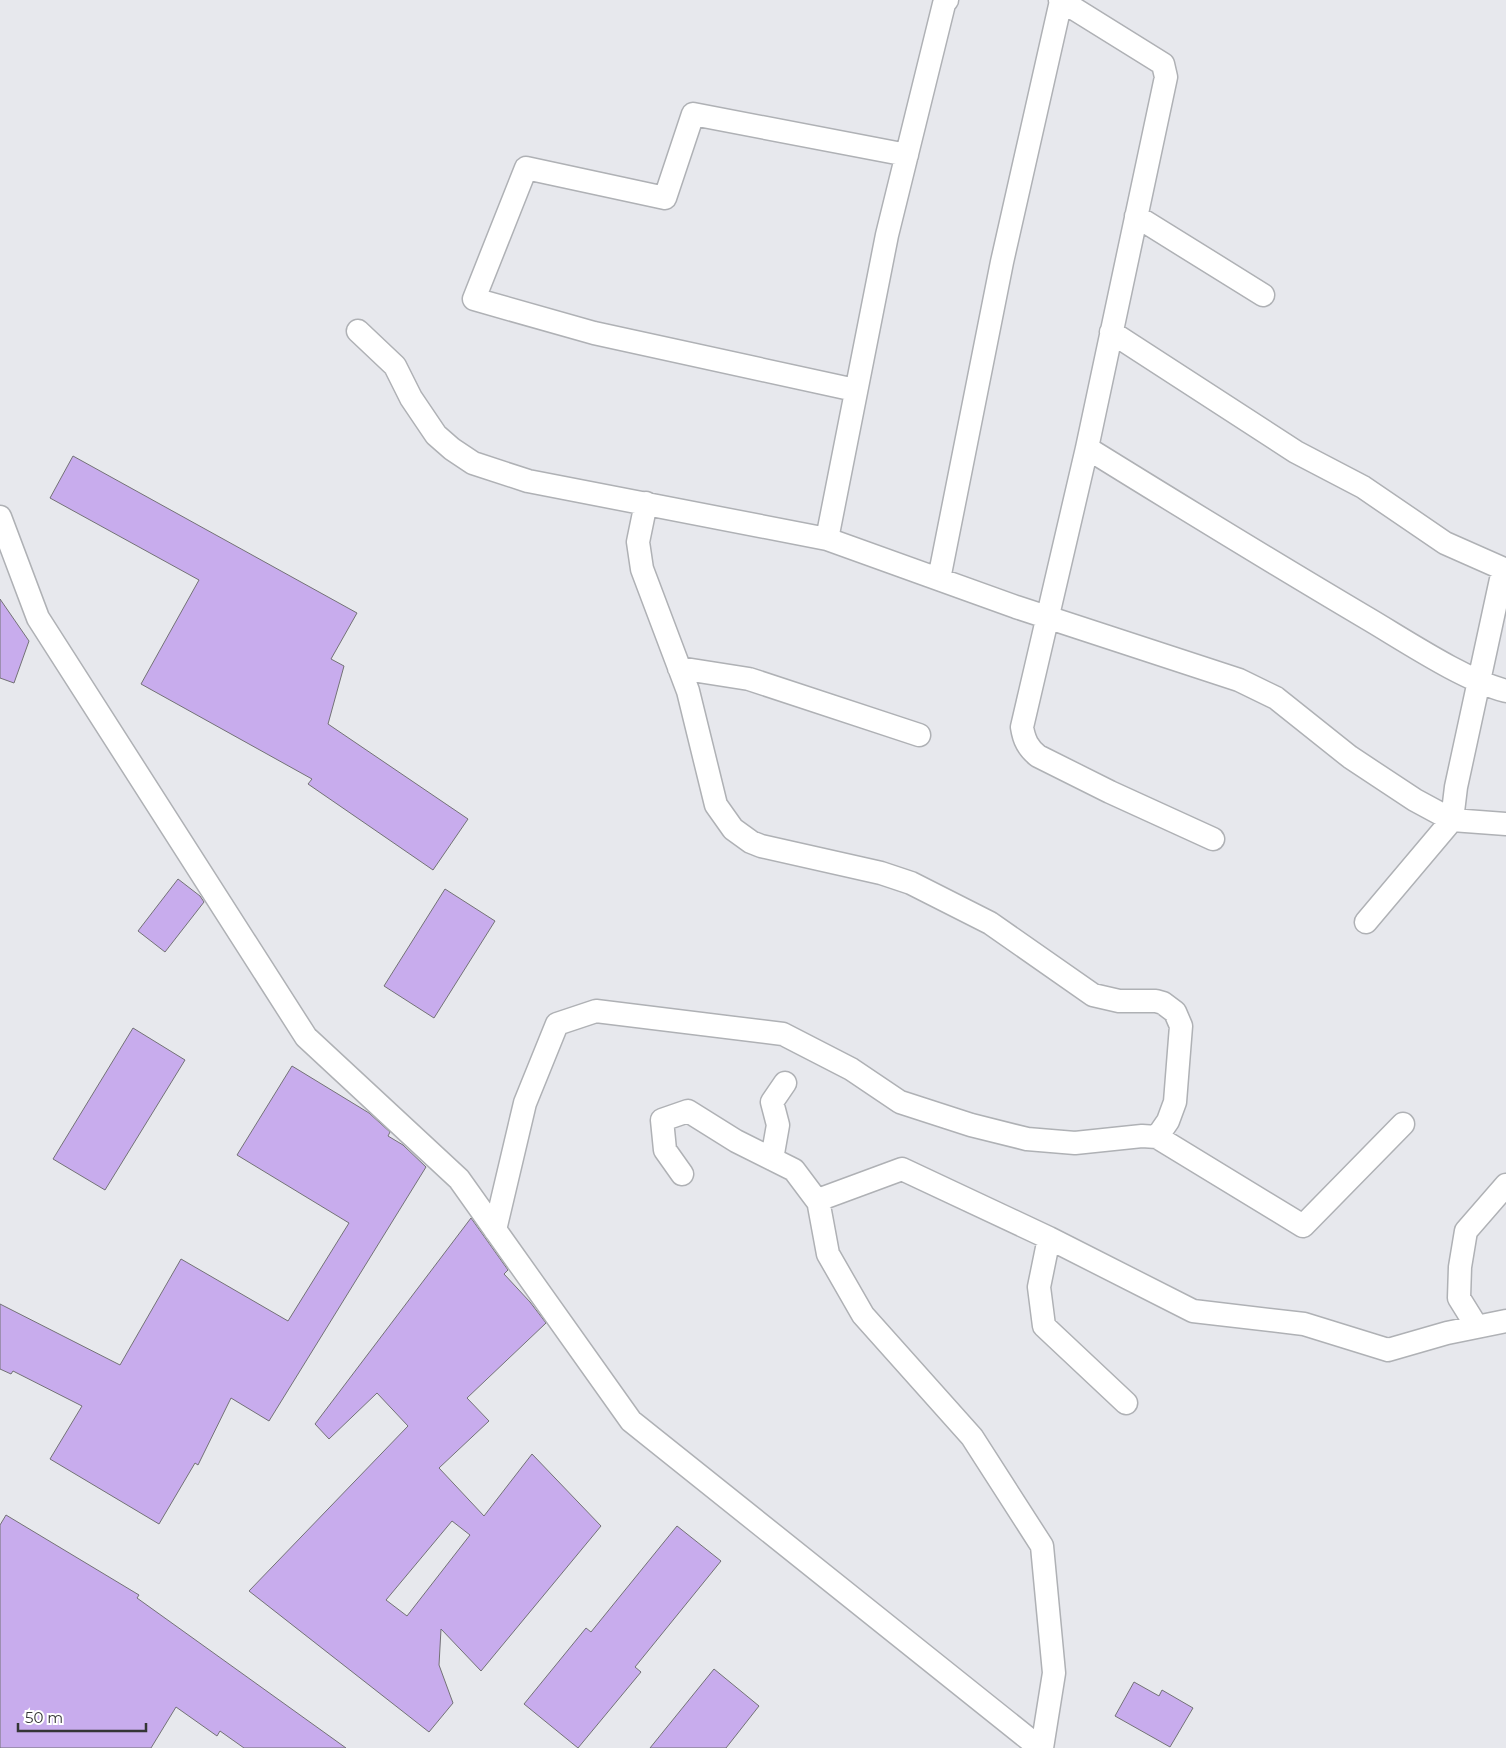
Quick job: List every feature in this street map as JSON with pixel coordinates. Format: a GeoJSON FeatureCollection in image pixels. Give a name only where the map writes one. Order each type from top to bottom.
{"type":"FeatureCollection","features":[{"type":"Feature","properties":{"kind":"street"},"geometry":{"type":"LineString","coordinates":[[827,539],[887,235],[944,4],[947,0]]}},
{"type":"Feature","properties":{"kind":"street"},"geometry":{"type":"LineString","coordinates":[[938,580],[1002,262],[1061,0],[1164,64],[1166,83],[1087,448],[1022,727],[1026,744],[1031,751],[1110,792],[1212,839]]}},
{"type":"Feature","properties":{"kind":"street"},"geometry":{"type":"LineString","coordinates":[[855,390],[594,334],[474,299],[526,168],[665,198],[693,114],[906,155]]}},
{"type":"Feature","properties":{"kind":"street"},"geometry":{"type":"LineString","coordinates":[[1136,216],[1263,295]]}},
{"type":"Feature","properties":{"kind":"street"},"geometry":{"type":"LineString","coordinates":[[358,331],[395,366],[411,398],[436,435],[452,450],[473,463],[528,481],[827,539],[1048,618],[1203,667],[1239,680],[1276,698],[1350,757],[1415,800],[1452,820],[1506,824]]}},
{"type":"Feature","properties":{"kind":"street"},"geometry":{"type":"LineString","coordinates":[[1111,332],[1296,452],[1363,487],[1446,543],[1504,570],[1456,787],[1452,820],[1366,922]]}},
{"type":"Feature","properties":{"kind":"street"},"geometry":{"type":"LineString","coordinates":[[1087,448],[1262,556],[1416,647],[1479,680],[1506,691]]}},
{"type":"Feature","properties":{"kind":"street"},"geometry":{"type":"LineString","coordinates":[[646,503],[638,542],[642,570],[688,691],[716,805],[726,822],[742,836],[761,846],[881,873],[912,883],[990,923],[1093,995],[1119,1001],[1156,1001],[1170,1007],[1179,1019],[1181,1026],[1176,1102],[1157,1137]]}},
{"type":"Feature","properties":{"kind":"street"},"geometry":{"type":"LineString","coordinates":[[0,517],[38,618],[306,1036],[459,1179],[631,1421],[1041,1748],[1054,1673],[1042,1546],[972,1437],[863,1315],[828,1254],[818,1202],[794,1170],[736,1141],[688,1111],[662,1120],[665,1150],[682,1174]]}},
{"type":"Feature","properties":{"kind":"street"},"geometry":{"type":"LineString","coordinates":[[679,668],[750,679],[919,735]]}},
{"type":"Feature","properties":{"kind":"street"},"geometry":{"type":"LineString","coordinates":[[496,1230],[525,1103],[557,1024],[596,1011],[783,1034],[851,1069],[900,1102],[970,1125],[1027,1139],[1075,1143],[1142,1136],[1157,1137],[1303,1226],[1403,1124]]}},
{"type":"Feature","properties":{"kind":"street"},"geometry":{"type":"LineString","coordinates":[[772,1159],[778,1125],[772,1102],[785,1083]]}},
{"type":"Feature","properties":{"kind":"street"},"geometry":{"type":"LineString","coordinates":[[818,1202],[902,1169],[1049,1238],[1193,1311],[1304,1324],[1388,1350],[1506,1321]]}},
{"type":"Feature","properties":{"kind":"street"},"geometry":{"type":"LineString","coordinates":[[1477,1327],[1459,1298],[1460,1267],[1466,1231],[1506,1185]]}},
{"type":"Feature","properties":{"kind":"street"},"geometry":{"type":"LineString","coordinates":[[1049,1238],[1039,1287],[1044,1326],[1126,1404]]}},
{"type":"Feature","properties":{"kind":"building"},"geometry":{"type":"Polygon","coordinates":[[[73,456],[357,613],[331,659],[344,666],[328,724],[468,819],[433,870],[308,784],[312,779],[141,684],[199,580],[50,498],[73,456]]]}},
{"type":"Feature","properties":{"kind":"building"},"geometry":{"type":"Polygon","coordinates":[[[0,599],[29,641],[14,683],[0,678],[0,599]]]}},
{"type":"Feature","properties":{"kind":"building"},"geometry":{"type":"Polygon","coordinates":[[[178,879],[200,896],[204,902],[165,952],[138,931],[178,879]]]}},
{"type":"Feature","properties":{"kind":"building"},"geometry":{"type":"Polygon","coordinates":[[[445,889],[495,921],[434,1018],[384,986],[445,889]]]}},
{"type":"Feature","properties":{"kind":"building"},"geometry":{"type":"Polygon","coordinates":[[[133,1028],[185,1060],[105,1190],[53,1159],[133,1028]]]}},
{"type":"Feature","properties":{"kind":"building"},"geometry":{"type":"Polygon","coordinates":[[[292,1066],[369,1113],[390,1132],[388,1136],[403,1145],[426,1167],[269,1421],[231,1398],[198,1465],[195,1463],[159,1524],[50,1459],[82,1406],[13,1371],[11,1374],[0,1369],[0,1304],[120,1365],[181,1259],[288,1321],[349,1223],[237,1155],[292,1066]]]}},
{"type":"Feature","properties":{"kind":"building"},"geometry":{"type":"Polygon","coordinates":[[[471,1218],[508,1270],[504,1274],[530,1302],[546,1323],[467,1398],[489,1421],[439,1468],[484,1516],[532,1454],[601,1526],[481,1671],[441,1629],[439,1665],[453,1703],[429,1732],[249,1591],[408,1426],[377,1393],[329,1439],[315,1424],[471,1218]],[[452,1521],[386,1600],[407,1616],[470,1535],[452,1521]]]}},
{"type":"Feature","properties":{"kind":"building"},"geometry":{"type":"Polygon","coordinates":[[[6,1515],[139,1595],[137,1598],[346,1748],[244,1748],[220,1731],[217,1736],[176,1707],[151,1748],[0,1748],[0,1525],[6,1515]]]}},
{"type":"Feature","properties":{"kind":"building"},"geometry":{"type":"Polygon","coordinates":[[[677,1526],[721,1561],[635,1667],[641,1672],[578,1748],[524,1704],[586,1628],[591,1632],[677,1526]]]}},
{"type":"Feature","properties":{"kind":"building"},"geometry":{"type":"Polygon","coordinates":[[[714,1669],[759,1706],[726,1748],[650,1748],[714,1669]]]}},
{"type":"Feature","properties":{"kind":"building"},"geometry":{"type":"Polygon","coordinates":[[[1134,1682],[1159,1696],[1162,1690],[1193,1708],[1170,1747],[1115,1716],[1134,1682]]]}}]}
